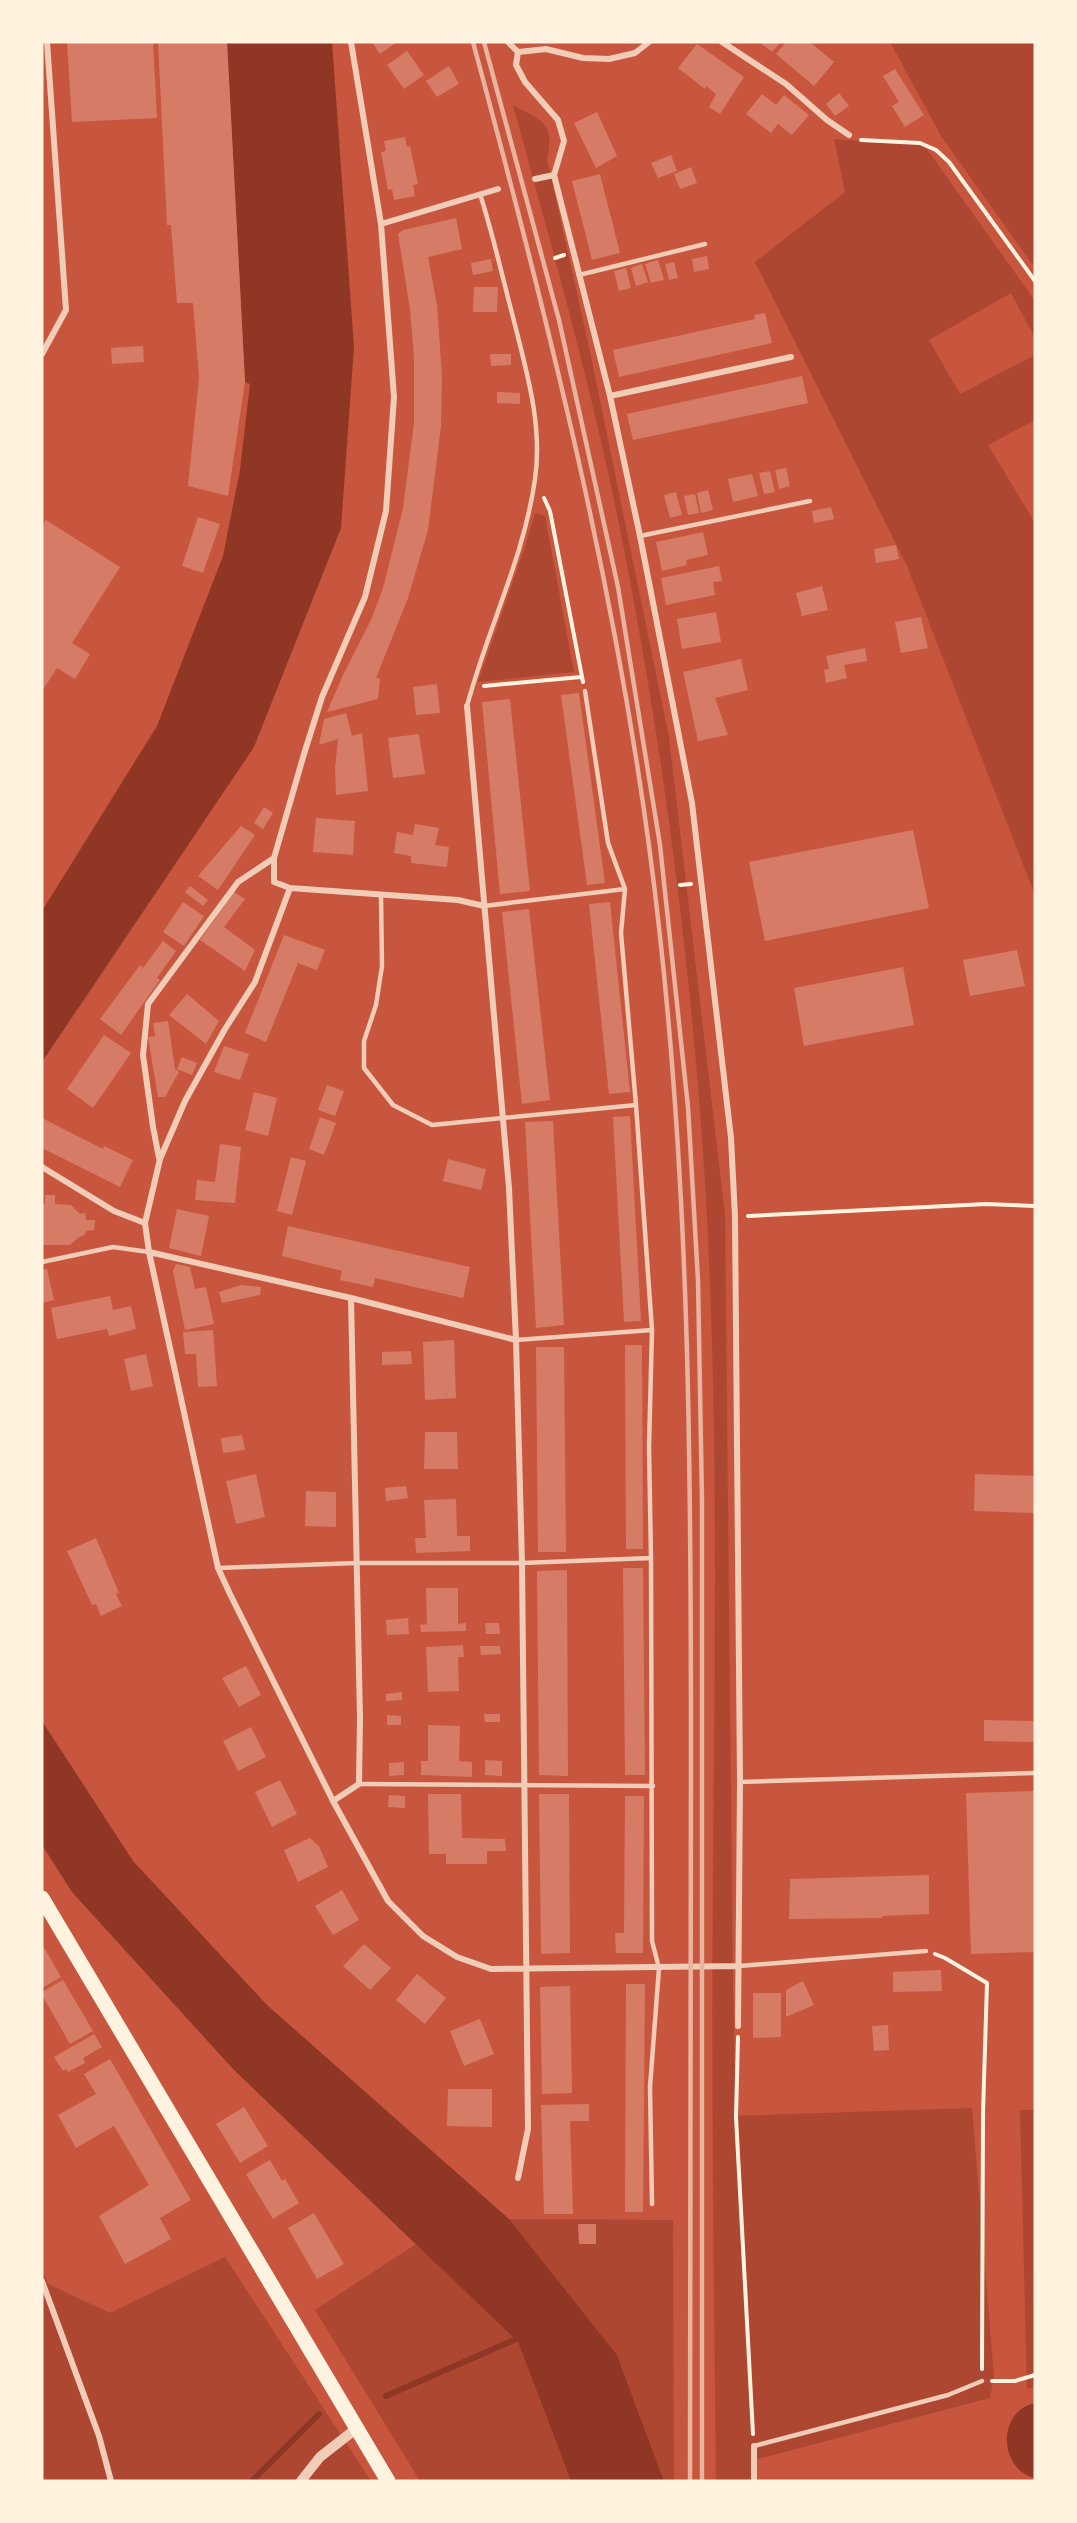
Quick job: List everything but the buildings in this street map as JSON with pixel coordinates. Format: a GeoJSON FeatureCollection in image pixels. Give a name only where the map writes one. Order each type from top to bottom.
{"type":"FeatureCollection","features":[{"type":"Feature","properties":{"kind":"main road"},"geometry":{"type":"LineString","coordinates":[[42,1898],[388,2481]]}},
{"type":"Feature","properties":{"kind":"street"},"geometry":{"type":"LineString","coordinates":[[42,354],[66,310],[47,42]]}},
{"type":"Feature","properties":{"kind":"street"},"geometry":{"type":"LineString","coordinates":[[351,42],[381,224],[394,398],[387,511],[365,597],[322,697],[274,858],[274,882],[290,888],[458,900],[484,906]]}},
{"type":"Feature","properties":{"kind":"street"},"geometry":{"type":"LineString","coordinates":[[508,42],[518,52]]}},
{"type":"Feature","properties":{"kind":"street"},"geometry":{"type":"LineString","coordinates":[[518,52],[546,49],[583,58],[609,59],[635,52],[649,42]]}},
{"type":"Feature","properties":{"kind":"street"},"geometry":{"type":"LineString","coordinates":[[722,42],[786,84],[827,120],[849,135]]}},
{"type":"Feature","properties":{"kind":"street"},"geometry":{"type":"LineString","coordinates":[[518,52],[516,65],[525,82],[558,120],[564,141],[554,175],[610,396],[692,803],[731,1138],[735,1217],[740,1782],[738,2026]]}},
{"type":"Feature","properties":{"kind":"street"},"geometry":{"type":"LineString","coordinates":[[535,179],[554,175]]}},
{"type":"Feature","properties":{"kind":"street"},"geometry":{"type":"LineString","coordinates":[[381,224],[498,189]]}},
{"type":"Feature","properties":{"kind":"street"},"geometry":{"type":"LineString","coordinates":[[610,396],[791,357]]}},
{"type":"Feature","properties":{"kind":"street"},"geometry":{"type":"LineString","coordinates":[[467,706],[509,1188],[516,1340],[522,1563],[528,2129],[518,2178]]}},
{"type":"Feature","properties":{"kind":"street"},"geometry":{"type":"LineString","coordinates":[[160,1159],[143,1055],[148,1004],[238,882],[274,858]]}},
{"type":"Feature","properties":{"kind":"street"},"geometry":{"type":"LineString","coordinates":[[290,888],[255,982],[225,1029],[185,1101],[160,1159],[145,1222],[149,1252],[218,1568],[333,1801],[388,1901],[423,1936],[457,1957],[491,1969],[739,1966]]}},
{"type":"Feature","properties":{"kind":"street"},"geometry":{"type":"LineString","coordinates":[[42,1167],[114,1211],[145,1222]]}},
{"type":"Feature","properties":{"kind":"street"},"geometry":{"type":"LineString","coordinates":[[149,1252],[351,1298],[516,1340]]}},
{"type":"Feature","properties":{"kind":"street"},"geometry":{"type":"LineString","coordinates":[[333,1801],[359,1784],[360,1718],[351,1298]]}},
{"type":"Feature","properties":{"kind":"street"},"geometry":{"type":"LineString","coordinates":[[42,2281],[99,2436],[111,2481]]}},
{"type":"Feature","properties":{"kind":"street"},"geometry":{"type":"LineString","coordinates":[[301,2481],[320,2457],[357,2428]]}},
{"type":"Feature","properties":{"kind":"street"},"geometry":{"type":"LineString","coordinates":[[754,2446],[754,2481]]}},
{"type":"Feature","properties":{"kind":"lane"},"geometry":{"type":"LineString","coordinates":[[467,706],[473,682],[506,594],[526,526],[535,479],[538,443],[536,419],[518,339],[480,194]]}},
{"type":"Feature","properties":{"kind":"lane"},"geometry":{"type":"LineString","coordinates":[[579,275],[705,243]]}},
{"type":"Feature","properties":{"kind":"lane"},"geometry":{"type":"LineString","coordinates":[[640,536],[810,501]]}},
{"type":"Feature","properties":{"kind":"lane"},"geometry":{"type":"LineString","coordinates":[[585,691],[608,843],[625,889],[621,933],[652,1330],[649,1447],[653,1786],[652,1941],[658,1968],[650,2087],[652,2204]]}},
{"type":"Feature","properties":{"kind":"lane"},"geometry":{"type":"LineString","coordinates":[[484,906],[625,889]]}},
{"type":"Feature","properties":{"kind":"lane"},"geometry":{"type":"LineString","coordinates":[[381,895],[382,966],[376,1005],[364,1041],[364,1068],[393,1105],[432,1125],[636,1105]]}},
{"type":"Feature","properties":{"kind":"lane"},"geometry":{"type":"LineString","coordinates":[[42,1262],[113,1247],[149,1252]]}},
{"type":"Feature","properties":{"kind":"lane"},"geometry":{"type":"LineString","coordinates":[[516,1340],[652,1330]]}},
{"type":"Feature","properties":{"kind":"lane"},"geometry":{"type":"LineString","coordinates":[[218,1568],[356,1563],[522,1563],[651,1558]]}},
{"type":"Feature","properties":{"kind":"lane"},"geometry":{"type":"LineString","coordinates":[[740,1782],[1035,1773]]}},
{"type":"Feature","properties":{"kind":"lane"},"geometry":{"type":"LineString","coordinates":[[359,1784],[653,1786]]}},
{"type":"Feature","properties":{"kind":"lane"},"geometry":{"type":"LineString","coordinates":[[739,1966],[926,1951]]}},
{"type":"Feature","properties":{"kind":"lane"},"geometry":{"type":"LineString","coordinates":[[754,2446],[948,2395],[982,2381]]}},
{"type":"Feature","properties":{"kind":"path"},"geometry":{"type":"LineString","coordinates":[[849,135],[865,141],[920,143],[936,150],[949,162],[1035,281]]}},
{"type":"Feature","properties":{"kind":"path"},"geometry":{"type":"LineString","coordinates":[[535,479],[550,511],[585,691]]}},
{"type":"Feature","properties":{"kind":"path"},"geometry":{"type":"LineString","coordinates":[[473,682],[486,687],[581,677]]}},
{"type":"Feature","properties":{"kind":"path"},"geometry":{"type":"LineString","coordinates":[[735,1217],[986,1204],[1035,1206]]}},
{"type":"Feature","properties":{"kind":"path"},"geometry":{"type":"LineString","coordinates":[[926,1951],[945,1958],[987,1983],[982,2114],[982,2381],[1015,2381],[1035,2375]]}},
{"type":"Feature","properties":{"kind":"path"},"geometry":{"type":"LineString","coordinates":[[738,2026],[736,2117],[754,2446]]}},
{"type":"Feature","properties":{"kind":"shaded area"},"geometry":{"type":"Polygon","coordinates":[[[227,42],[332,42],[354,347],[341,528],[254,747],[42,1062],[42,911],[157,726],[223,556],[240,470],[250,384],[245,382],[227,42]]]}},
{"type":"Feature","properties":{"kind":"shaded area"},"geometry":{"type":"Polygon","coordinates":[[[890,42],[1035,42],[1035,268],[941,136],[890,42]]]}},
{"type":"Feature","properties":{"kind":"shaded area"},"geometry":{"type":"Polygon","coordinates":[[[513,105],[539,120],[548,130],[547,159],[589,347],[669,737],[725,1215],[736,2116],[972,2108],[994,2377],[990,2398],[754,2460],[754,2481],[716,2481],[712,2030],[715,1488],[706,1195],[693,1028],[669,822],[624,549],[587,381],[513,105]]]}},
{"type":"Feature","properties":{"kind":"shaded area"},"geometry":{"type":"Polygon","coordinates":[[[834,139],[924,145],[1035,301],[1035,338],[1011,293],[929,340],[960,394],[1035,355],[1035,420],[988,445],[1032,518],[1035,528],[1035,895],[907,566],[755,262],[845,192],[834,139]]]}},
{"type":"Feature","properties":{"kind":"shaded area"},"geometry":{"type":"Polygon","coordinates":[[[535,513],[545,516],[574,672],[478,682],[524,550],[535,513]]]}},
{"type":"Feature","properties":{"kind":"shaded area"},"geometry":{"type":"Polygon","coordinates":[[[42,1721],[133,1861],[267,2005],[509,2219],[617,2355],[664,2481],[571,2481],[518,2342],[234,2070],[72,1892],[42,1845],[42,1721]]]}},
{"type":"Feature","properties":{"kind":"shaded area"},"geometry":{"type":"Polygon","coordinates":[[[1020,2110],[1035,2110],[1035,2387],[1027,2389],[1020,2110]]]}},
{"type":"Feature","properties":{"kind":"shaded area"},"geometry":{"type":"Polygon","coordinates":[[[509,2219],[673,2220],[674,2481],[664,2481],[617,2355],[509,2219]]]}},
{"type":"Feature","properties":{"kind":"shaded area"},"geometry":{"type":"Polygon","coordinates":[[[416,2244],[518,2342],[571,2481],[420,2481],[315,2310],[416,2244]]]}},
{"type":"Feature","properties":{"kind":"shaded area"},"geometry":{"type":"Polygon","coordinates":[[[225,2257],[371,2481],[42,2481],[42,2270],[48,2284],[110,2313],[225,2257]]]}},
{"type":"Feature","properties":{"kind":"shaded area"},"geometry":{"type":"Polygon","coordinates":[[[1035,2403],[1035,2478],[1023,2473],[1014,2464],[1007,2440],[1014,2417],[1023,2408],[1035,2403]]]}},
{"type":"Feature","properties":{"kind":"waterway"},"geometry":{"type":"LineString","coordinates":[[386,2396],[523,2336]]}},
{"type":"Feature","properties":{"kind":"waterway"},"geometry":{"type":"LineString","coordinates":[[252,2481],[319,2414]]}},
{"type":"Feature","properties":{"kind":"railway"},"geometry":{"type":"LineString","coordinates":[[473,42],[559,375],[607,597],[646,822],[670,1038],[683,1242],[689,1445],[690,2481]]}},
{"type":"Feature","properties":{"kind":"railway"},"geometry":{"type":"LineString","coordinates":[[484,42],[559,320],[618,587],[660,845],[688,1107],[698,1280],[702,1500],[702,2481]]}}]}
